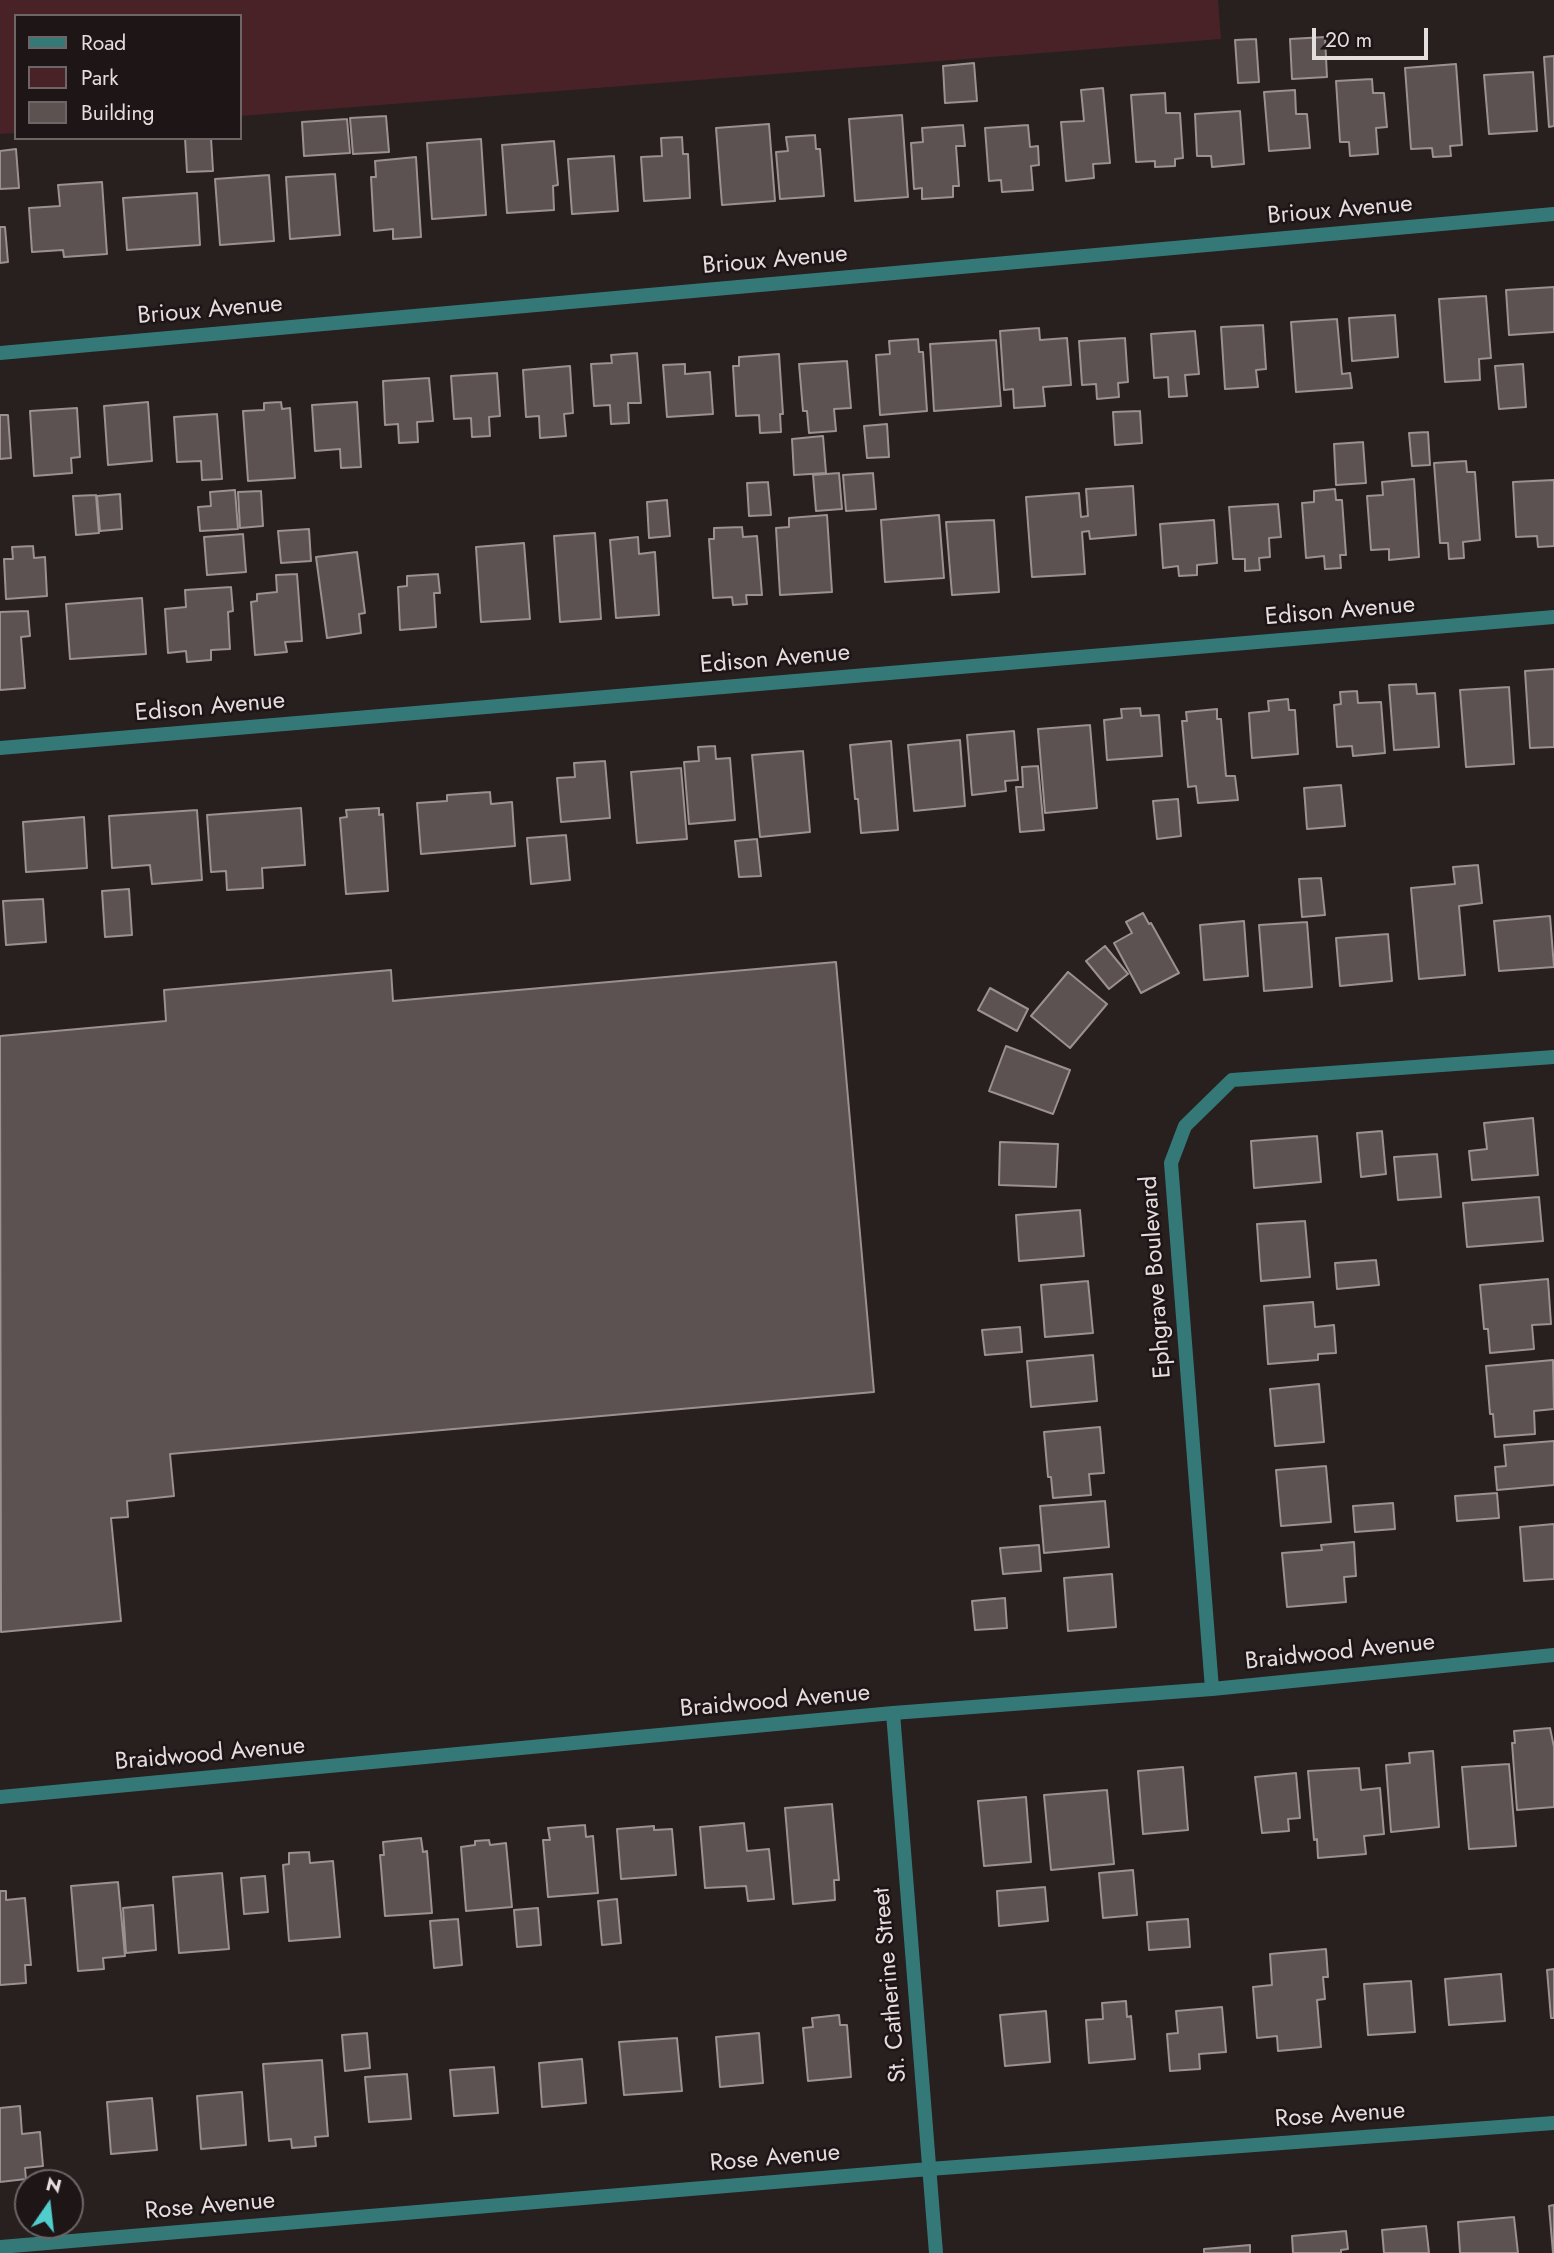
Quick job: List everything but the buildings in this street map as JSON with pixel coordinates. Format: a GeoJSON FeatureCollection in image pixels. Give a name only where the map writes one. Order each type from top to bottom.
{"type":"FeatureCollection","features":[{"type":"Feature","properties":{"kind":"street","name":"Brioux Avenue"},"geometry":{"type":"LineString","coordinates":[[0,353],[1554,214]]}},
{"type":"Feature","properties":{"kind":"street","name":"Edison Avenue"},"geometry":{"type":"LineString","coordinates":[[0,748],[1554,617]]}},
{"type":"Feature","properties":{"kind":"street","name":"Ephgrave Boulevard"},"geometry":{"type":"LineString","coordinates":[[1212,1689],[1171,1163],[1185,1126],[1232,1080],[1554,1057]]}},
{"type":"Feature","properties":{"kind":"street","name":"Braidwood Avenue"},"geometry":{"type":"LineString","coordinates":[[0,1797],[893,1713],[1212,1689],[1554,1655]]}},
{"type":"Feature","properties":{"kind":"street","name":"St. Catherine Street"},"geometry":{"type":"LineString","coordinates":[[893,1713],[936,2253]]}},
{"type":"Feature","properties":{"kind":"street","name":"Rose Avenue"},"geometry":{"type":"LineString","coordinates":[[0,2247],[929,2169],[1554,2123]]}},
{"type":"Feature","properties":{"kind":"green space"},"geometry":{"type":"Polygon","coordinates":[[[0,0],[1218,0],[1221,39],[242,116],[242,14],[14,14],[14,133],[0,134],[0,0]]]}}]}
